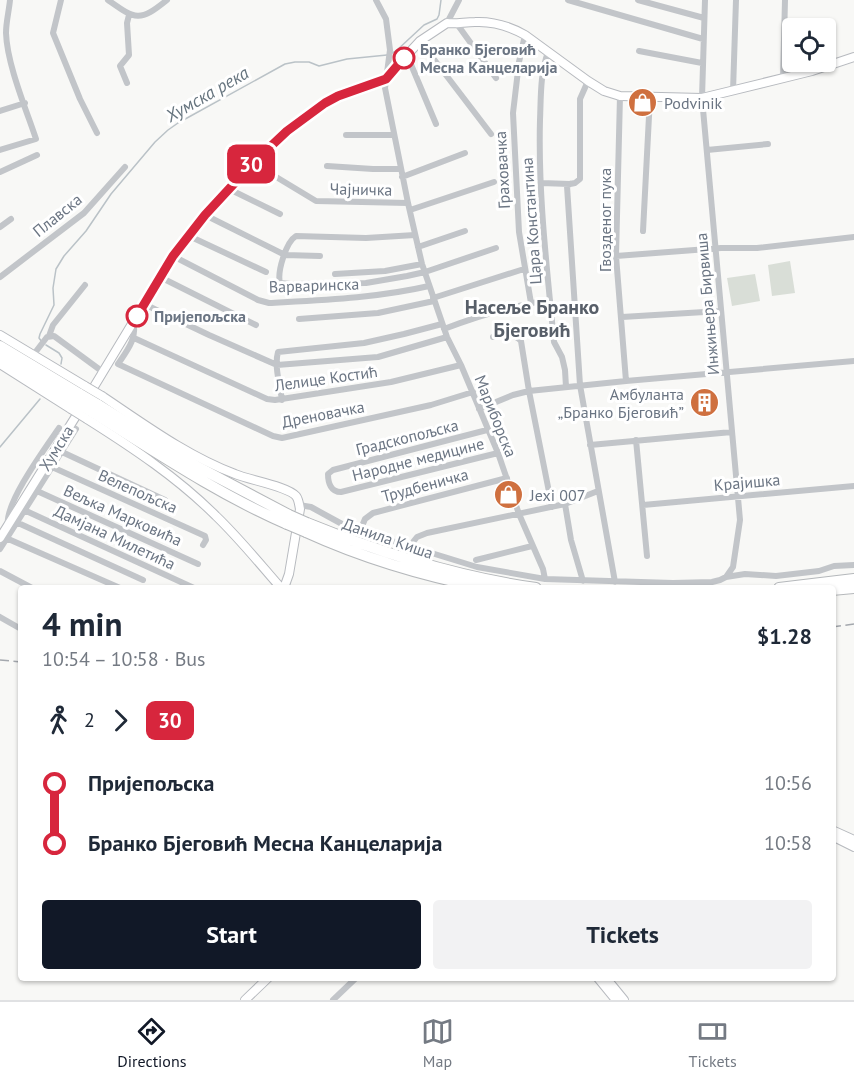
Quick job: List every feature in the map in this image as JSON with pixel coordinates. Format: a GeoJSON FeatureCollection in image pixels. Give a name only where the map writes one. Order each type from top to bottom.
{"type":"FeatureCollection","features":[{"type":"Feature","properties":{"kind":"highway"},"geometry":{"type":"LineString","coordinates":[[0,346],[78,398]]}},
{"type":"Feature","properties":{"kind":"highway"},"geometry":{"type":"LineString","coordinates":[[0,356],[78,398],[288,519],[416,562],[481,579],[518,585]]}},
{"type":"Feature","properties":{"kind":"highway"},"geometry":{"type":"LineString","coordinates":[[307,527],[353,551],[398,566],[472,585]]}},
{"type":"Feature","properties":{"kind":"highway"},"geometry":{"type":"LineString","coordinates":[[804,585],[854,579]]}},
{"type":"Feature","properties":{"kind":"highway"},"geometry":{"type":"LineString","coordinates":[[836,590],[854,588]]}},
{"type":"Feature","properties":{"kind":"street"},"geometry":{"type":"LineString","coordinates":[[0,150],[36,139],[13,68],[6,34],[10,0]]}},
{"type":"Feature","properties":{"kind":"street"},"geometry":{"type":"LineString","coordinates":[[61,0],[53,33],[97,133]]}},
{"type":"Feature","properties":{"kind":"street"},"geometry":{"type":"LineString","coordinates":[[108,0],[129,15],[140,16],[154,11],[167,0]]}},
{"type":"Feature","properties":{"kind":"street","name":"Мариборска"},"geometry":{"type":"LineString","coordinates":[[376,0],[386,19],[390,60],[385,88],[422,264],[447,337],[498,453],[545,579]]}},
{"type":"Feature","properties":{"kind":"street"},"geometry":{"type":"LineString","coordinates":[[386,79],[420,41],[447,23],[459,0]]}},
{"type":"Feature","properties":{"kind":"street"},"geometry":{"type":"LineString","coordinates":[[568,0],[703,39]]}},
{"type":"Feature","properties":{"kind":"street"},"geometry":{"type":"LineString","coordinates":[[639,0],[704,18]]}},
{"type":"Feature","properties":{"kind":"street","name":"Инжињера Бирвиша"},"geometry":{"type":"LineString","coordinates":[[705,0],[702,98],[740,520],[733,567],[726,577]]}},
{"type":"Feature","properties":{"kind":"street"},"geometry":{"type":"LineString","coordinates":[[733,91],[736,0]]}},
{"type":"Feature","properties":{"kind":"street"},"geometry":{"type":"LineString","coordinates":[[783,79],[785,0]]}},
{"type":"Feature","properties":{"kind":"street"},"geometry":{"type":"LineString","coordinates":[[127,83],[120,66],[129,55],[127,23],[129,15]]}},
{"type":"Feature","properties":{"kind":"street"},"geometry":{"type":"LineString","coordinates":[[447,23],[503,24],[525,35],[604,91],[620,96],[702,98],[783,79],[854,57]]}},
{"type":"Feature","properties":{"kind":"street"},"geometry":{"type":"LineString","coordinates":[[457,24],[496,78]]}},
{"type":"Feature","properties":{"kind":"street","name":"Граховачка"},"geometry":{"type":"LineString","coordinates":[[525,35],[519,62],[513,113],[519,232],[531,303]]}},
{"type":"Feature","properties":{"kind":"street"},"geometry":{"type":"LineString","coordinates":[[420,41],[491,134]]}},
{"type":"Feature","properties":{"kind":"street"},"geometry":{"type":"LineString","coordinates":[[639,51],[702,63]]}},
{"type":"Feature","properties":{"kind":"street","name":"Цара Константина"},"geometry":{"type":"LineString","coordinates":[[548,52],[543,67],[540,99],[541,183],[554,342],[562,357],[566,387]]}},
{"type":"Feature","properties":{"kind":"street"},"geometry":{"type":"LineString","coordinates":[[406,55],[436,124]]}},
{"type":"Feature","properties":{"kind":"street","name":"Хумска"},"geometry":{"type":"LineString","coordinates":[[0,549],[3,538],[173,256],[205,215],[253,163],[287,131],[332,99],[386,79]]}},
{"type":"Feature","properties":{"kind":"street"},"geometry":{"type":"LineString","coordinates":[[541,183],[570,184],[580,179],[580,99],[588,81]]}},
{"type":"Feature","properties":{"kind":"street","name":"Гвозденог пука"},"geometry":{"type":"LineString","coordinates":[[620,96],[616,256],[626,381]]}},
{"type":"Feature","properties":{"kind":"street"},"geometry":{"type":"LineString","coordinates":[[643,231],[650,97]]}},
{"type":"Feature","properties":{"kind":"street"},"geometry":{"type":"LineString","coordinates":[[0,111],[25,103]]}},
{"type":"Feature","properties":{"kind":"street"},"geometry":{"type":"LineString","coordinates":[[346,135],[394,135]]}},
{"type":"Feature","properties":{"kind":"street"},"geometry":{"type":"LineString","coordinates":[[707,150],[768,144]]}},
{"type":"Feature","properties":{"kind":"street"},"geometry":{"type":"LineString","coordinates":[[402,177],[465,153]]}},
{"type":"Feature","properties":{"kind":"street"},"geometry":{"type":"LineString","coordinates":[[0,172],[36,155]]}},
{"type":"Feature","properties":{"kind":"street","name":"Чајничка"},"geometry":{"type":"LineString","coordinates":[[253,163],[316,201],[409,207],[494,182]]}},
{"type":"Feature","properties":{"kind":"street"},"geometry":{"type":"LineString","coordinates":[[327,166],[401,168]]}},
{"type":"Feature","properties":{"kind":"street","name":"Плавска"},"geometry":{"type":"LineString","coordinates":[[0,277],[84,213],[125,167]]}},
{"type":"Feature","properties":{"kind":"street"},"geometry":{"type":"LineString","coordinates":[[570,184],[567,186],[580,385],[615,582]]}},
{"type":"Feature","properties":{"kind":"street"},"geometry":{"type":"LineString","coordinates":[[229,189],[280,214]]}},
{"type":"Feature","properties":{"kind":"street"},"geometry":{"type":"LineString","coordinates":[[205,215],[285,255],[320,256]]}},
{"type":"Feature","properties":{"kind":"street"},"geometry":{"type":"LineString","coordinates":[[0,227],[11,219]]}},
{"type":"Feature","properties":{"kind":"street"},"geometry":{"type":"LineString","coordinates":[[418,247],[465,231]]}},
{"type":"Feature","properties":{"kind":"street"},"geometry":{"type":"LineString","coordinates":[[415,235],[366,238],[296,236],[290,241],[278,278],[280,283],[366,283],[425,272],[496,248]]}},
{"type":"Feature","properties":{"kind":"street"},"geometry":{"type":"LineString","coordinates":[[189,236],[266,272]]}},
{"type":"Feature","properties":{"kind":"street"},"geometry":{"type":"LineString","coordinates":[[616,256],[716,248],[757,248],[854,237]]}},
{"type":"Feature","properties":{"kind":"street","name":"Варваринска"},"geometry":{"type":"LineString","coordinates":[[173,256],[258,300],[269,303],[365,297],[429,285]]}},
{"type":"Feature","properties":{"kind":"street"},"geometry":{"type":"LineString","coordinates":[[335,274],[386,271],[422,264]]}},
{"type":"Feature","properties":{"kind":"street"},"geometry":{"type":"LineString","coordinates":[[298,319],[378,313],[434,300],[524,269]]}},
{"type":"Feature","properties":{"kind":"street"},"geometry":{"type":"LineString","coordinates":[[160,278],[256,325]]}},
{"type":"Feature","properties":{"kind":"street"},"geometry":{"type":"LineString","coordinates":[[34,354],[53,325],[85,285]]}},
{"type":"Feature","properties":{"kind":"street"},"geometry":{"type":"LineString","coordinates":[[282,400],[277,354],[282,351],[364,343],[550,300]]}},
{"type":"Feature","properties":{"kind":"street"},"geometry":{"type":"LineString","coordinates":[[144,304],[277,365],[378,357],[447,337]]}},
{"type":"Feature","properties":{"kind":"street"},"geometry":{"type":"LineString","coordinates":[[622,317],[721,311]]}},
{"type":"Feature","properties":{"kind":"street"},"geometry":{"type":"LineString","coordinates":[[133,322],[134,338]]}},
{"type":"Feature","properties":{"kind":"street"},"geometry":{"type":"LineString","coordinates":[[0,335],[34,354],[78,398]]}},
{"type":"Feature","properties":{"kind":"street"},"geometry":{"type":"LineString","coordinates":[[493,337],[512,335],[519,339],[522,345],[552,507]]}},
{"type":"Feature","properties":{"kind":"street","name":"Дреновачка"},"geometry":{"type":"LineString","coordinates":[[134,338],[118,364],[273,436],[282,438],[431,405],[472,392]]}},
{"type":"Feature","properties":{"kind":"street","name":"Лелице Костић"},"geometry":{"type":"LineString","coordinates":[[134,338],[267,399],[275,400],[391,382],[461,365]]}},
{"type":"Feature","properties":{"kind":"street"},"geometry":{"type":"LineString","coordinates":[[45,340],[58,339],[103,372]]}},
{"type":"Feature","properties":{"kind":"street"},"geometry":{"type":"LineString","coordinates":[[479,409],[529,391],[854,361]]}},
{"type":"Feature","properties":{"kind":"street"},"geometry":{"type":"LineString","coordinates":[[0,364],[78,398],[95,408],[147,458],[217,516],[279,585]]}},
{"type":"Feature","properties":{"kind":"street","name":"Данила Киша"},"geometry":{"type":"LineString","coordinates":[[95,408],[171,441],[219,467],[290,491],[297,498],[299,506],[311,507],[342,524],[477,567],[545,579],[673,583],[720,580],[745,574],[776,576],[819,571],[834,566],[854,565]]}},
{"type":"Feature","properties":{"kind":"street","name":"Хумска"},"geometry":{"type":"LineString","coordinates":[[12,524],[7,519],[17,495],[59,428]]}},
{"type":"Feature","properties":{"kind":"street","name":"Хумска"},"geometry":{"type":"LineString","coordinates":[[12,524],[24,510],[76,429]]}},
{"type":"Feature","properties":{"kind":"street","name":"Градскопољска"},"geometry":{"type":"LineString","coordinates":[[333,470],[487,430]]}},
{"type":"Feature","properties":{"kind":"street"},"geometry":{"type":"LineString","coordinates":[[590,445],[732,432]]}},
{"type":"Feature","properties":{"kind":"street"},"geometry":{"type":"LineString","coordinates":[[636,440],[647,556]]}},
{"type":"Feature","properties":{"kind":"street","name":"Хумска"},"geometry":{"type":"LineString","coordinates":[[62,452],[165,500]]}},
{"type":"Feature","properties":{"kind":"street","name":"Народне медицине"},"geometry":{"type":"LineString","coordinates":[[333,470],[328,474],[330,484],[339,492],[498,453]]}},
{"type":"Feature","properties":{"kind":"street","name":"Велепољска"},"geometry":{"type":"LineString","coordinates":[[52,467],[204,536],[206,540],[203,545]]}},
{"type":"Feature","properties":{"kind":"street","name":"Трудбеничка"},"geometry":{"type":"LineString","coordinates":[[360,531],[365,519],[373,513],[507,478]]}},
{"type":"Feature","properties":{"kind":"street","name":"Крајишка"},"geometry":{"type":"LineString","coordinates":[[643,505],[854,486]]}},
{"type":"Feature","properties":{"kind":"street","name":"Вељка Марковића"},"geometry":{"type":"LineString","coordinates":[[36,491],[198,564]]}},
{"type":"Feature","properties":{"kind":"street"},"geometry":{"type":"LineString","coordinates":[[409,547],[417,537],[427,533],[565,504],[598,491]]}},
{"type":"Feature","properties":{"kind":"street"},"geometry":{"type":"LineString","coordinates":[[565,504],[571,540],[583,581]]}},
{"type":"Feature","properties":{"kind":"street"},"geometry":{"type":"LineString","coordinates":[[284,585],[289,574],[299,506]]}},
{"type":"Feature","properties":{"kind":"street","name":"Дамјана Милетића"},"geometry":{"type":"LineString","coordinates":[[24,510],[187,585]]}},
{"type":"Feature","properties":{"kind":"street"},"geometry":{"type":"LineString","coordinates":[[12,524],[143,580]]}},
{"type":"Feature","properties":{"kind":"street"},"geometry":{"type":"LineString","coordinates":[[3,538],[113,585]]}},
{"type":"Feature","properties":{"kind":"street"},"geometry":{"type":"LineString","coordinates":[[476,560],[532,546]]}},
{"type":"Feature","properties":{"kind":"street"},"geometry":{"type":"LineString","coordinates":[[291,563],[293,585]]}},
{"type":"Feature","properties":{"kind":"street"},"geometry":{"type":"LineString","coordinates":[[0,572],[26,585]]}},
{"type":"Feature","properties":{"kind":"street"},"geometry":{"type":"LineString","coordinates":[[270,575],[279,577],[289,574]]}},
{"type":"Feature","properties":{"kind":"street"},"geometry":{"type":"LineString","coordinates":[[0,617],[18,627]]}},
{"type":"Feature","properties":{"kind":"street"},"geometry":{"type":"LineString","coordinates":[[836,832],[854,840]]}},
{"type":"Feature","properties":{"kind":"street"},"geometry":{"type":"LineString","coordinates":[[836,838],[854,847]]}},
{"type":"Feature","properties":{"kind":"street"},"geometry":{"type":"LineString","coordinates":[[245,1000],[265,981]]}},
{"type":"Feature","properties":{"kind":"street"},"geometry":{"type":"LineString","coordinates":[[251,1000],[271,981]]}},
{"type":"Feature","properties":{"kind":"street"},"geometry":{"type":"LineString","coordinates":[[333,1000],[353,981]]}},
{"type":"Feature","properties":{"kind":"street"},"geometry":{"type":"LineString","coordinates":[[600,981],[616,1000]]}},
{"type":"Feature","properties":{"kind":"street"},"geometry":{"type":"LineString","coordinates":[[608,981],[624,1000]]}},
{"type":"Feature","properties":{"kind":"shaded area"},"geometry":{"type":"Polygon","coordinates":[[[790,261],[795,293],[772,296],[768,265],[790,261]]]}},
{"type":"Feature","properties":{"kind":"shaded area"},"geometry":{"type":"Polygon","coordinates":[[[755,274],[760,301],[732,306],[727,278],[755,274]]]}},
{"type":"Feature","properties":{"kind":"waterway","name":"Хумска река"},"geometry":{"type":"LineString","coordinates":[[392,53],[424,25],[437,19],[441,0]]}},
{"type":"Feature","properties":{"kind":"waterway","name":"Хумска река"},"geometry":{"type":"LineString","coordinates":[[42,342],[39,338],[40,334],[54,305],[53,288],[56,269],[111,194],[168,130],[285,64],[309,62],[319,66],[347,59],[387,55]]}},
{"type":"Feature","properties":{"kind":"waterway","name":"Хумска река"},"geometry":{"type":"LineString","coordinates":[[46,345],[59,353],[62,358],[61,364]]}},
{"type":"Feature","properties":{"kind":"waterway","name":"Хумска река"},"geometry":{"type":"LineString","coordinates":[[0,447],[40,399]]}},
{"type":"Feature","properties":{"kind":"railway"},"geometry":{"type":"LineString","coordinates":[[836,626],[854,624]]}},
{"type":"Feature","properties":{"kind":"railway"},"geometry":{"type":"LineString","coordinates":[[0,660],[18,662]]}},
{"type":"Feature","properties":{"kind":"bus line","name":"30"},"geometry":{"type":"LineString","coordinates":[[137,316],[173,256],[205,215],[253,163],[287,131],[325,103],[358,88],[386,79],[404,58]]}},
{"type":"Feature","properties":{"kind":"place","name":"Бранко Бјеговић Месна Канцеларија"},"geometry":{"type":"Point","coordinates":[404,58]}},
{"type":"Feature","properties":{"kind":"place","name":"Podvinik"},"geometry":{"type":"Point","coordinates":[643,103]}},
{"type":"Feature","properties":{"kind":"place","name":"Пријепољска"},"geometry":{"type":"Point","coordinates":[137,316]}},
{"type":"Feature","properties":{"kind":"place","name":"Амбуланта „Бранко Бјеговић”"},"geometry":{"type":"Point","coordinates":[705,403]}},
{"type":"Feature","properties":{"kind":"place","name":"Jexi 007"},"geometry":{"type":"Point","coordinates":[509,495]}},
{"type":"Feature","properties":{"kind":"district","name":"Насеље Бранко Бјеговић"},"geometry":{"type":"Point","coordinates":[532,318]}}]}
